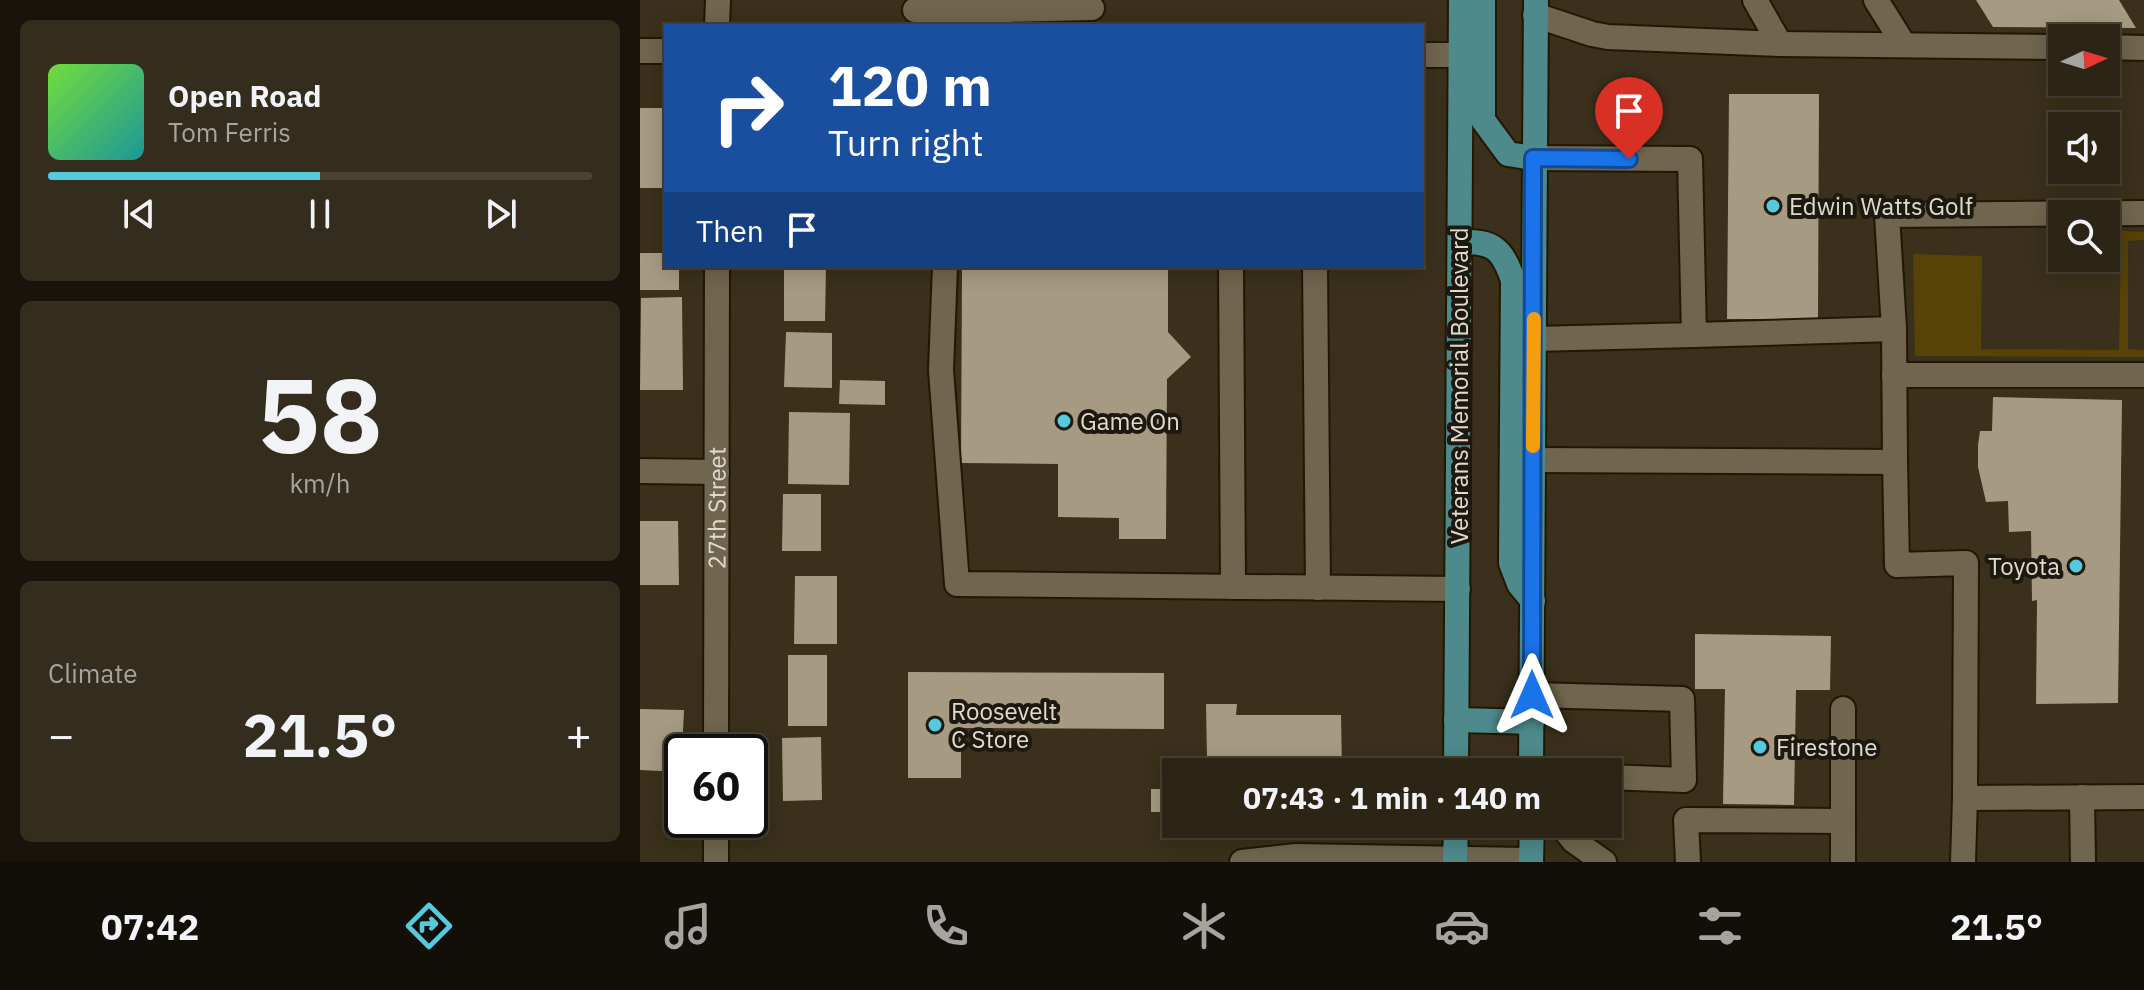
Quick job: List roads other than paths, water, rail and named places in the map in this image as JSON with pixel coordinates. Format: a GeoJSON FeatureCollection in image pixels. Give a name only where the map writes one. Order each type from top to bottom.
{"type":"FeatureCollection","features":[{"type":"Feature","properties":{"kind":"main road","name":"Veterans Memorial Boulevard"},"geometry":{"type":"LineString","coordinates":[[1456,758],[1461,0]]}},
{"type":"Feature","properties":{"kind":"main road"},"geometry":{"type":"LineString","coordinates":[[1483,0],[1483,120],[1508,154],[1533,158]]}},
{"type":"Feature","properties":{"kind":"main road"},"geometry":{"type":"LineString","coordinates":[[1531,758],[1536,8]]}},
{"type":"Feature","properties":{"kind":"main road"},"geometry":{"type":"LineString","coordinates":[[1460,242],[1480,241],[1493,247],[1506,260],[1513,280],[1511,563],[1519,584],[1533,601]]}},
{"type":"Feature","properties":{"kind":"main road"},"geometry":{"type":"LineString","coordinates":[[1456,720],[1532,722]]}},
{"type":"Feature","properties":{"kind":"main road"},"geometry":{"type":"LineString","coordinates":[[1456,838],[1456,860]]}},
{"type":"Feature","properties":{"kind":"main road"},"geometry":{"type":"LineString","coordinates":[[1531,861],[1532,838]]}},
{"type":"Feature","properties":{"kind":"street"},"geometry":{"type":"LineString","coordinates":[[717,24],[718,0]]}},
{"type":"Feature","properties":{"kind":"street"},"geometry":{"type":"LineString","coordinates":[[1755,0],[1780,44]]}},
{"type":"Feature","properties":{"kind":"street"},"geometry":{"type":"LineString","coordinates":[[1876,0],[1904,45]]}},
{"type":"Feature","properties":{"kind":"street"},"geometry":{"type":"LineString","coordinates":[[1536,8],[1592,34],[1608,37],[1780,44],[2048,47]]}},
{"type":"Feature","properties":{"kind":"street"},"geometry":{"type":"LineString","coordinates":[[915,10],[1000,18],[1092,11]]}},
{"type":"Feature","properties":{"kind":"street"},"geometry":{"type":"LineString","coordinates":[[2120,47],[2144,48]]}},
{"type":"Feature","properties":{"kind":"street"},"geometry":{"type":"LineString","coordinates":[[640,51],[664,51]]}},
{"type":"Feature","properties":{"kind":"street"},"geometry":{"type":"LineString","coordinates":[[1424,55],[1461,55]]}},
{"type":"Feature","properties":{"kind":"street"},"geometry":{"type":"LineString","coordinates":[[1533,158],[1690,159],[1694,335]]}},
{"type":"Feature","properties":{"kind":"street"},"geometry":{"type":"LineString","coordinates":[[1963,862],[1966,563],[1897,565],[1894,329],[1887,215],[2144,213]]}},
{"type":"Feature","properties":{"kind":"street","name":"27th Street"},"geometry":{"type":"LineString","coordinates":[[716,734],[717,268]]}},
{"type":"Feature","properties":{"kind":"street"},"geometry":{"type":"LineString","coordinates":[[945,268],[941,370],[957,584],[1458,589]]}},
{"type":"Feature","properties":{"kind":"street"},"geometry":{"type":"LineString","coordinates":[[1231,268],[1233,587]]}},
{"type":"Feature","properties":{"kind":"street"},"geometry":{"type":"LineString","coordinates":[[1315,268],[1318,588]]}},
{"type":"Feature","properties":{"kind":"street"},"geometry":{"type":"LineString","coordinates":[[1534,339],[1894,329]]}},
{"type":"Feature","properties":{"kind":"street"},"geometry":{"type":"LineString","coordinates":[[1894,375],[2144,375]]}},
{"type":"Feature","properties":{"kind":"street"},"geometry":{"type":"LineString","coordinates":[[1533,460],[1895,462]]}},
{"type":"Feature","properties":{"kind":"street"},"geometry":{"type":"LineString","coordinates":[[640,471],[717,472]]}},
{"type":"Feature","properties":{"kind":"street"},"geometry":{"type":"LineString","coordinates":[[1532,695],[1682,699],[1688,862]]}},
{"type":"Feature","properties":{"kind":"street"},"geometry":{"type":"LineString","coordinates":[[1843,709],[1843,862]]}},
{"type":"Feature","properties":{"kind":"street"},"geometry":{"type":"LineString","coordinates":[[1622,778],[1684,780]]}},
{"type":"Feature","properties":{"kind":"street"},"geometry":{"type":"LineString","coordinates":[[2082,797],[2083,862]]}},
{"type":"Feature","properties":{"kind":"street"},"geometry":{"type":"LineString","coordinates":[[1965,798],[2144,797]]}},
{"type":"Feature","properties":{"kind":"street"},"geometry":{"type":"LineString","coordinates":[[1686,820],[1843,821]]}},
{"type":"Feature","properties":{"kind":"street"},"geometry":{"type":"LineString","coordinates":[[716,838],[716,862]]}},
{"type":"Feature","properties":{"kind":"street"},"geometry":{"type":"LineString","coordinates":[[1572,838],[1604,862]]}},
{"type":"Feature","properties":{"kind":"street"},"geometry":{"type":"LineString","coordinates":[[1242,862],[1296,856],[1531,861]]}},
{"type":"Feature","properties":{"kind":"place","name":"Edwin Watts Golf"},"geometry":{"type":"Point","coordinates":[1773,206]}},
{"type":"Feature","properties":{"kind":"place","name":"Game On"},"geometry":{"type":"Point","coordinates":[1064,421]}},
{"type":"Feature","properties":{"kind":"place","name":"Toyota"},"geometry":{"type":"Point","coordinates":[2076,566]}},
{"type":"Feature","properties":{"kind":"place","name":"Roosevelt C Store"},"geometry":{"type":"Point","coordinates":[935,725]}},
{"type":"Feature","properties":{"kind":"place","name":"Firestone"},"geometry":{"type":"Point","coordinates":[1760,747]}}]}
